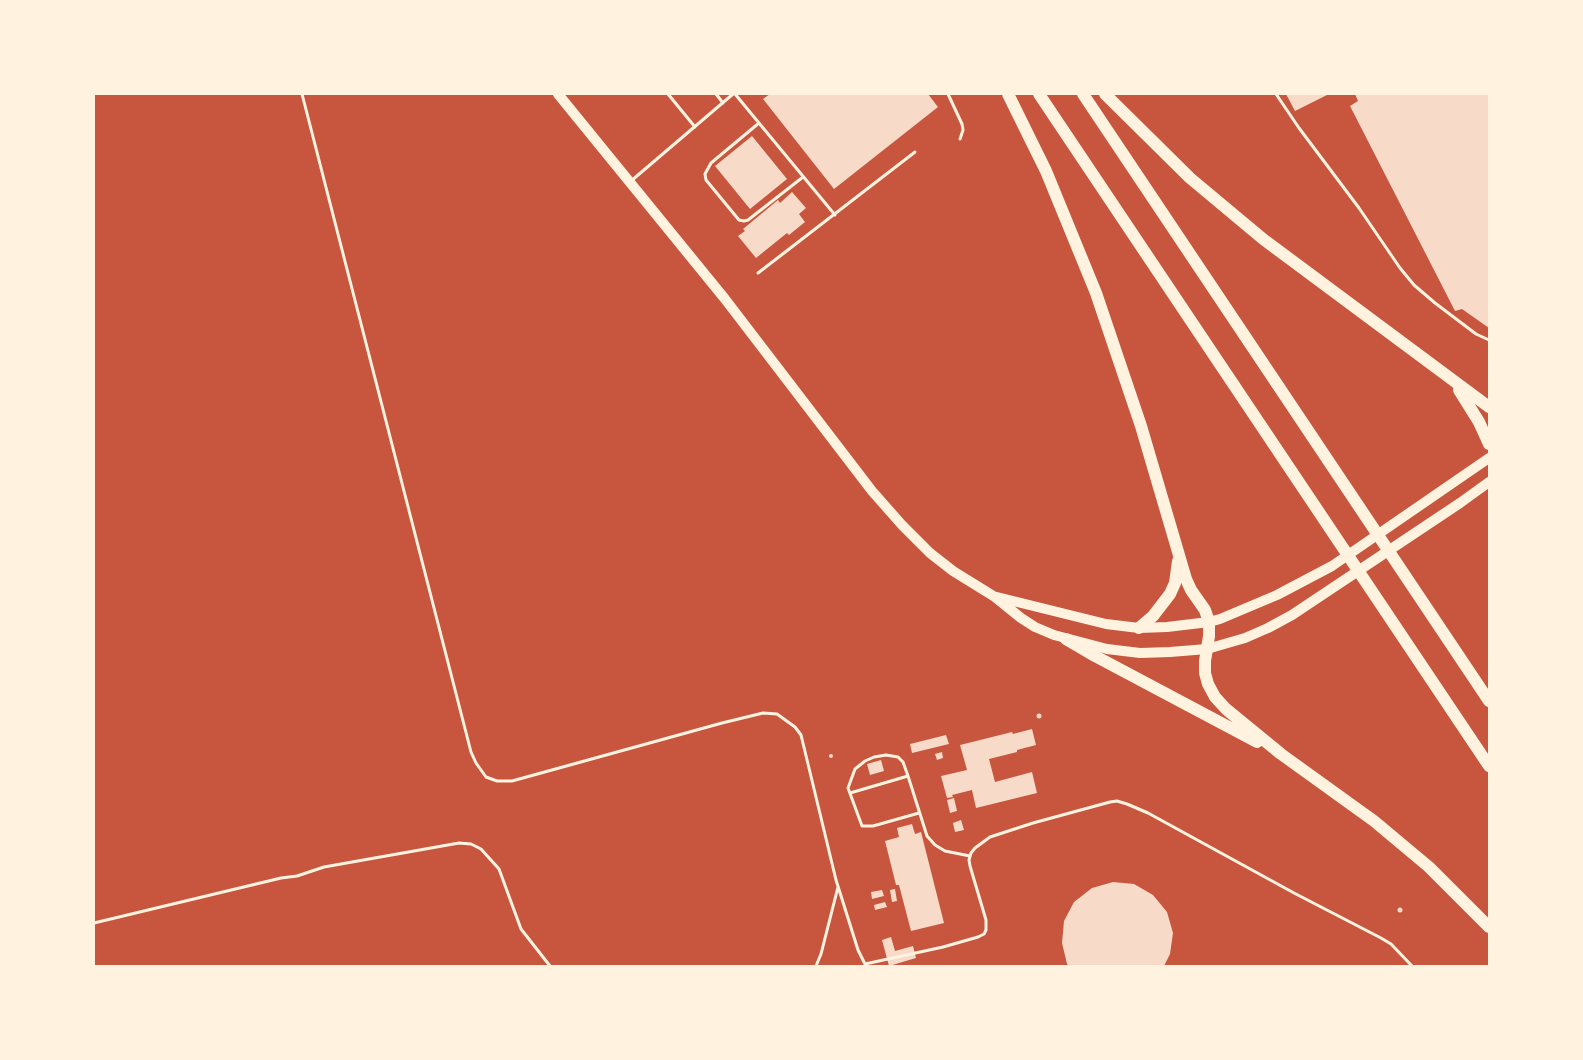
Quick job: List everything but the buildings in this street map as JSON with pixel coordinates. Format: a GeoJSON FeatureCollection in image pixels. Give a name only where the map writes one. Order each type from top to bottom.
{"type":"FeatureCollection","features":[{"type":"Feature","properties":{"kind":"highway"},"geometry":{"type":"LineString","coordinates":[[1008,94],[1046,171],[1096,293],[1141,426],[1178,558],[1191,590],[1205,610],[1209,622],[1209,636],[1205,661],[1205,674],[1208,684],[1226,709],[1281,754],[1374,821],[1429,867],[1489,927]]}},
{"type":"Feature","properties":{"kind":"highway"},"geometry":{"type":"LineString","coordinates":[[1039,94],[1489,766]]}},
{"type":"Feature","properties":{"kind":"highway"},"geometry":{"type":"LineString","coordinates":[[1083,94],[1489,701]]}},
{"type":"Feature","properties":{"kind":"highway"},"geometry":{"type":"LineString","coordinates":[[1105,94],[1190,178],[1263,239],[1452,381],[1489,407]]}},
{"type":"Feature","properties":{"kind":"highway"},"geometry":{"type":"LineString","coordinates":[[1452,381],[1476,417],[1489,444]]}},
{"type":"Feature","properties":{"kind":"highway"},"geometry":{"type":"LineString","coordinates":[[1139,628],[1153,616],[1170,594],[1175,583],[1178,558]]}},
{"type":"Feature","properties":{"kind":"highway"},"geometry":{"type":"LineString","coordinates":[[1066,639],[1095,656],[1281,754]]}},
{"type":"Feature","properties":{"kind":"main road"},"geometry":{"type":"LineString","coordinates":[[558,94],[725,299],[872,491],[902,525],[930,553],[953,571],[995,597],[1035,627],[1066,639],[1107,649],[1140,653],[1207,649],[1244,638],[1268,628],[1292,615],[1489,482]]}},
{"type":"Feature","properties":{"kind":"main road"},"geometry":{"type":"LineString","coordinates":[[995,597],[1081,619],[1139,628],[1167,627],[1209,622],[1277,595],[1332,566],[1489,458]]}},
{"type":"Feature","properties":{"kind":"lane"},"geometry":{"type":"LineString","coordinates":[[302,94],[470,752],[486,777],[497,781],[512,781],[722,723],[763,713],[777,714],[795,727],[801,735],[813,790],[838,886],[858,950],[866,965],[978,938],[984,934],[986,930],[986,920],[970,866],[970,856],[975,848],[990,837],[1033,823],[1110,802],[1122,803],[1148,813],[1380,938],[1390,944],[1412,966]]}},
{"type":"Feature","properties":{"kind":"lane"},"geometry":{"type":"LineString","coordinates":[[668,94],[695,127]]}},
{"type":"Feature","properties":{"kind":"lane"},"geometry":{"type":"LineString","coordinates":[[716,94],[723,103]]}},
{"type":"Feature","properties":{"kind":"lane"},"geometry":{"type":"LineString","coordinates":[[630,182],[734,94],[835,215]]}},
{"type":"Feature","properties":{"kind":"lane"},"geometry":{"type":"LineString","coordinates":[[948,94],[962,124],[963,130],[960,139]]}},
{"type":"Feature","properties":{"kind":"lane"},"geometry":{"type":"LineString","coordinates":[[1276,94],[1307,140],[1359,208],[1400,268],[1414,285],[1476,334],[1489,340]]}},
{"type":"Feature","properties":{"kind":"lane"},"geometry":{"type":"LineString","coordinates":[[759,123],[711,163],[705,174],[706,180],[739,220],[744,221],[748,220],[803,177]]}},
{"type":"Feature","properties":{"kind":"lane"},"geometry":{"type":"LineString","coordinates":[[758,273],[915,152]]}},
{"type":"Feature","properties":{"kind":"lane"},"geometry":{"type":"LineString","coordinates":[[919,813],[873,826],[862,826],[848,788],[855,769],[864,761],[874,757],[886,755],[898,758],[903,762],[927,836],[935,845],[952,853],[970,856]]}},
{"type":"Feature","properties":{"kind":"lane"},"geometry":{"type":"LineString","coordinates":[[850,793],[908,776]]}},
{"type":"Feature","properties":{"kind":"lane"},"geometry":{"type":"LineString","coordinates":[[94,922],[281,878],[296,876],[324,867],[459,843],[471,844],[481,849],[499,869],[521,929],[550,966]]}},
{"type":"Feature","properties":{"kind":"lane"},"geometry":{"type":"LineString","coordinates":[[816,966],[821,954],[838,886]]}}]}
